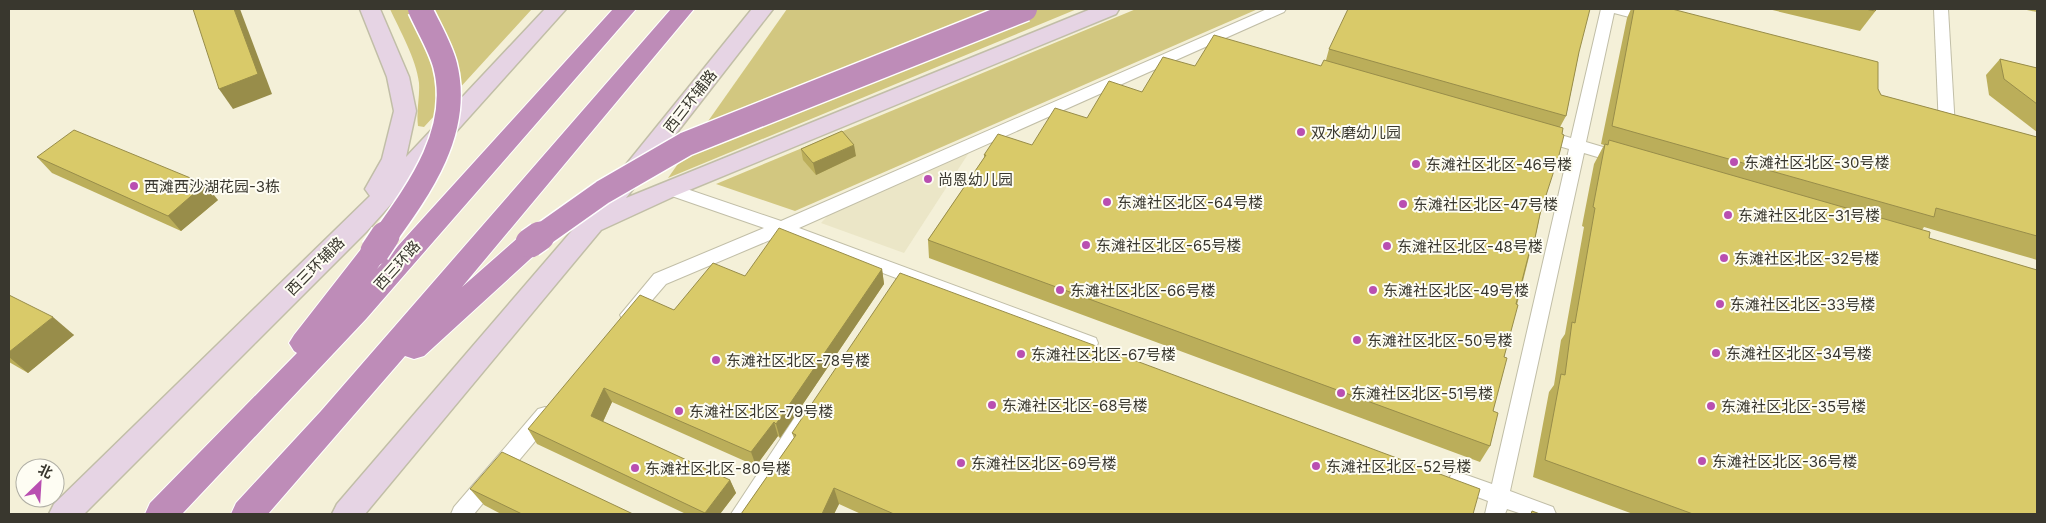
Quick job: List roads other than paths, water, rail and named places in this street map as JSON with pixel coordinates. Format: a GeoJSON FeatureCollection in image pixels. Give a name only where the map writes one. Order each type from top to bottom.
{"type":"FeatureCollection","features":[{"type":"Feature","properties":{"kind":"highway"},"geometry":{"type":"LineString","coordinates":[[213,460],[375,251],[421,186],[441,143],[448,98],[445,65],[420,9]]}},
{"type":"Feature","properties":{"kind":"highway","name":"西三环路"},"geometry":{"type":"LineString","coordinates":[[161,514],[356,311],[625,9]]}},
{"type":"Feature","properties":{"kind":"highway"},"geometry":{"type":"LineString","coordinates":[[247,514],[332,420],[683,9]]}},
{"type":"Feature","properties":{"kind":"highway"},"geometry":{"type":"LineString","coordinates":[[332,420],[530,243],[603,192],[686,144],[1025,9]]}},
{"type":"Feature","properties":{"kind":"main road"},"geometry":{"type":"LineString","coordinates":[[357,225],[394,160],[405,111],[398,77],[370,9]]}},
{"type":"Feature","properties":{"kind":"main road","name":"西三环辅路"},"geometry":{"type":"LineString","coordinates":[[64,514],[357,225],[556,9]]}},
{"type":"Feature","properties":{"kind":"main road","name":"西三环辅路"},"geometry":{"type":"LineString","coordinates":[[347,514],[591,226],[763,9]]}},
{"type":"Feature","properties":{"kind":"main road"},"geometry":{"type":"LineString","coordinates":[[591,226],[669,189],[1109,9]]}},
{"type":"Feature","properties":{"kind":"street"},"geometry":{"type":"LineString","coordinates":[[622,324],[660,279],[782,228],[1279,9]]}},
{"type":"Feature","properties":{"kind":"street"},"geometry":{"type":"LineString","coordinates":[[1497,505],[1608,9]]}},
{"type":"Feature","properties":{"kind":"street"},"geometry":{"type":"LineString","coordinates":[[1616,9],[1664,21]]}},
{"type":"Feature","properties":{"kind":"street"},"geometry":{"type":"LineString","coordinates":[[1941,9],[1947,128]]}},
{"type":"Feature","properties":{"kind":"street"},"geometry":{"type":"LineString","coordinates":[[1209,39],[1237,47]]}},
{"type":"Feature","properties":{"kind":"street"},"geometry":{"type":"LineString","coordinates":[[1929,123],[1965,132]]}},
{"type":"Feature","properties":{"kind":"street"},"geometry":{"type":"LineString","coordinates":[[1530,132],[1635,162]]}},
{"type":"Feature","properties":{"kind":"street"},"geometry":{"type":"LineString","coordinates":[[669,189],[782,228],[1108,350]]}},
{"type":"Feature","properties":{"kind":"street"},"geometry":{"type":"LineString","coordinates":[[892,290],[903,274]]}},
{"type":"Feature","properties":{"kind":"street"},"geometry":{"type":"LineString","coordinates":[[461,514],[557,400]]}},
{"type":"Feature","properties":{"kind":"street"},"geometry":{"type":"LineString","coordinates":[[741,514],[816,402]]}},
{"type":"Feature","properties":{"kind":"street"},"geometry":{"type":"LineString","coordinates":[[1443,476],[1497,505],[1546,514]]}},
{"type":"Feature","properties":{"kind":"place","name":"双水磨幼儿园"},"geometry":{"type":"Point","coordinates":[1301,132]}},
{"type":"Feature","properties":{"kind":"place","name":"东滩社区北区-30号楼"},"geometry":{"type":"Point","coordinates":[1734,162]}},
{"type":"Feature","properties":{"kind":"place","name":"东滩社区北区-46号楼"},"geometry":{"type":"Point","coordinates":[1416,164]}},
{"type":"Feature","properties":{"kind":"place","name":"尚恩幼儿园"},"geometry":{"type":"Point","coordinates":[928,179]}},
{"type":"Feature","properties":{"kind":"place","name":"西滩西沙湖花园-3栋"},"geometry":{"type":"Point","coordinates":[134,186]}},
{"type":"Feature","properties":{"kind":"place","name":"东滩社区北区-64号楼"},"geometry":{"type":"Point","coordinates":[1107,202]}},
{"type":"Feature","properties":{"kind":"place","name":"东滩社区北区-47号楼"},"geometry":{"type":"Point","coordinates":[1403,204]}},
{"type":"Feature","properties":{"kind":"place","name":"东滩社区北区-31号楼"},"geometry":{"type":"Point","coordinates":[1728,215]}},
{"type":"Feature","properties":{"kind":"place","name":"东滩社区北区-65号楼"},"geometry":{"type":"Point","coordinates":[1086,245]}},
{"type":"Feature","properties":{"kind":"place","name":"东滩社区北区-48号楼"},"geometry":{"type":"Point","coordinates":[1387,246]}},
{"type":"Feature","properties":{"kind":"place","name":"东滩社区北区-32号楼"},"geometry":{"type":"Point","coordinates":[1724,258]}},
{"type":"Feature","properties":{"kind":"place","name":"东滩社区北区-66号楼"},"geometry":{"type":"Point","coordinates":[1060,290]}},
{"type":"Feature","properties":{"kind":"place","name":"东滩社区北区-49号楼"},"geometry":{"type":"Point","coordinates":[1373,290]}},
{"type":"Feature","properties":{"kind":"place","name":"东滩社区北区-33号楼"},"geometry":{"type":"Point","coordinates":[1720,304]}},
{"type":"Feature","properties":{"kind":"place","name":"东滩社区北区-50号楼"},"geometry":{"type":"Point","coordinates":[1357,340]}},
{"type":"Feature","properties":{"kind":"place","name":"东滩社区北区-34号楼"},"geometry":{"type":"Point","coordinates":[1716,353]}},
{"type":"Feature","properties":{"kind":"place","name":"东滩社区北区-67号楼"},"geometry":{"type":"Point","coordinates":[1021,354]}},
{"type":"Feature","properties":{"kind":"place","name":"东滩社区北区-78号楼"},"geometry":{"type":"Point","coordinates":[716,360]}},
{"type":"Feature","properties":{"kind":"place","name":"东滩社区北区-51号楼"},"geometry":{"type":"Point","coordinates":[1341,393]}},
{"type":"Feature","properties":{"kind":"place","name":"东滩社区北区-68号楼"},"geometry":{"type":"Point","coordinates":[992,405]}},
{"type":"Feature","properties":{"kind":"place","name":"东滩社区北区-35号楼"},"geometry":{"type":"Point","coordinates":[1711,406]}},
{"type":"Feature","properties":{"kind":"place","name":"东滩社区北区-79号楼"},"geometry":{"type":"Point","coordinates":[679,411]}},
{"type":"Feature","properties":{"kind":"place","name":"东滩社区北区-36号楼"},"geometry":{"type":"Point","coordinates":[1702,461]}},
{"type":"Feature","properties":{"kind":"place","name":"东滩社区北区-69号楼"},"geometry":{"type":"Point","coordinates":[961,463]}},
{"type":"Feature","properties":{"kind":"place","name":"东滩社区北区-52号楼"},"geometry":{"type":"Point","coordinates":[1316,466]}},
{"type":"Feature","properties":{"kind":"place","name":"东滩社区北区-80号楼"},"geometry":{"type":"Point","coordinates":[635,468]}}]}
